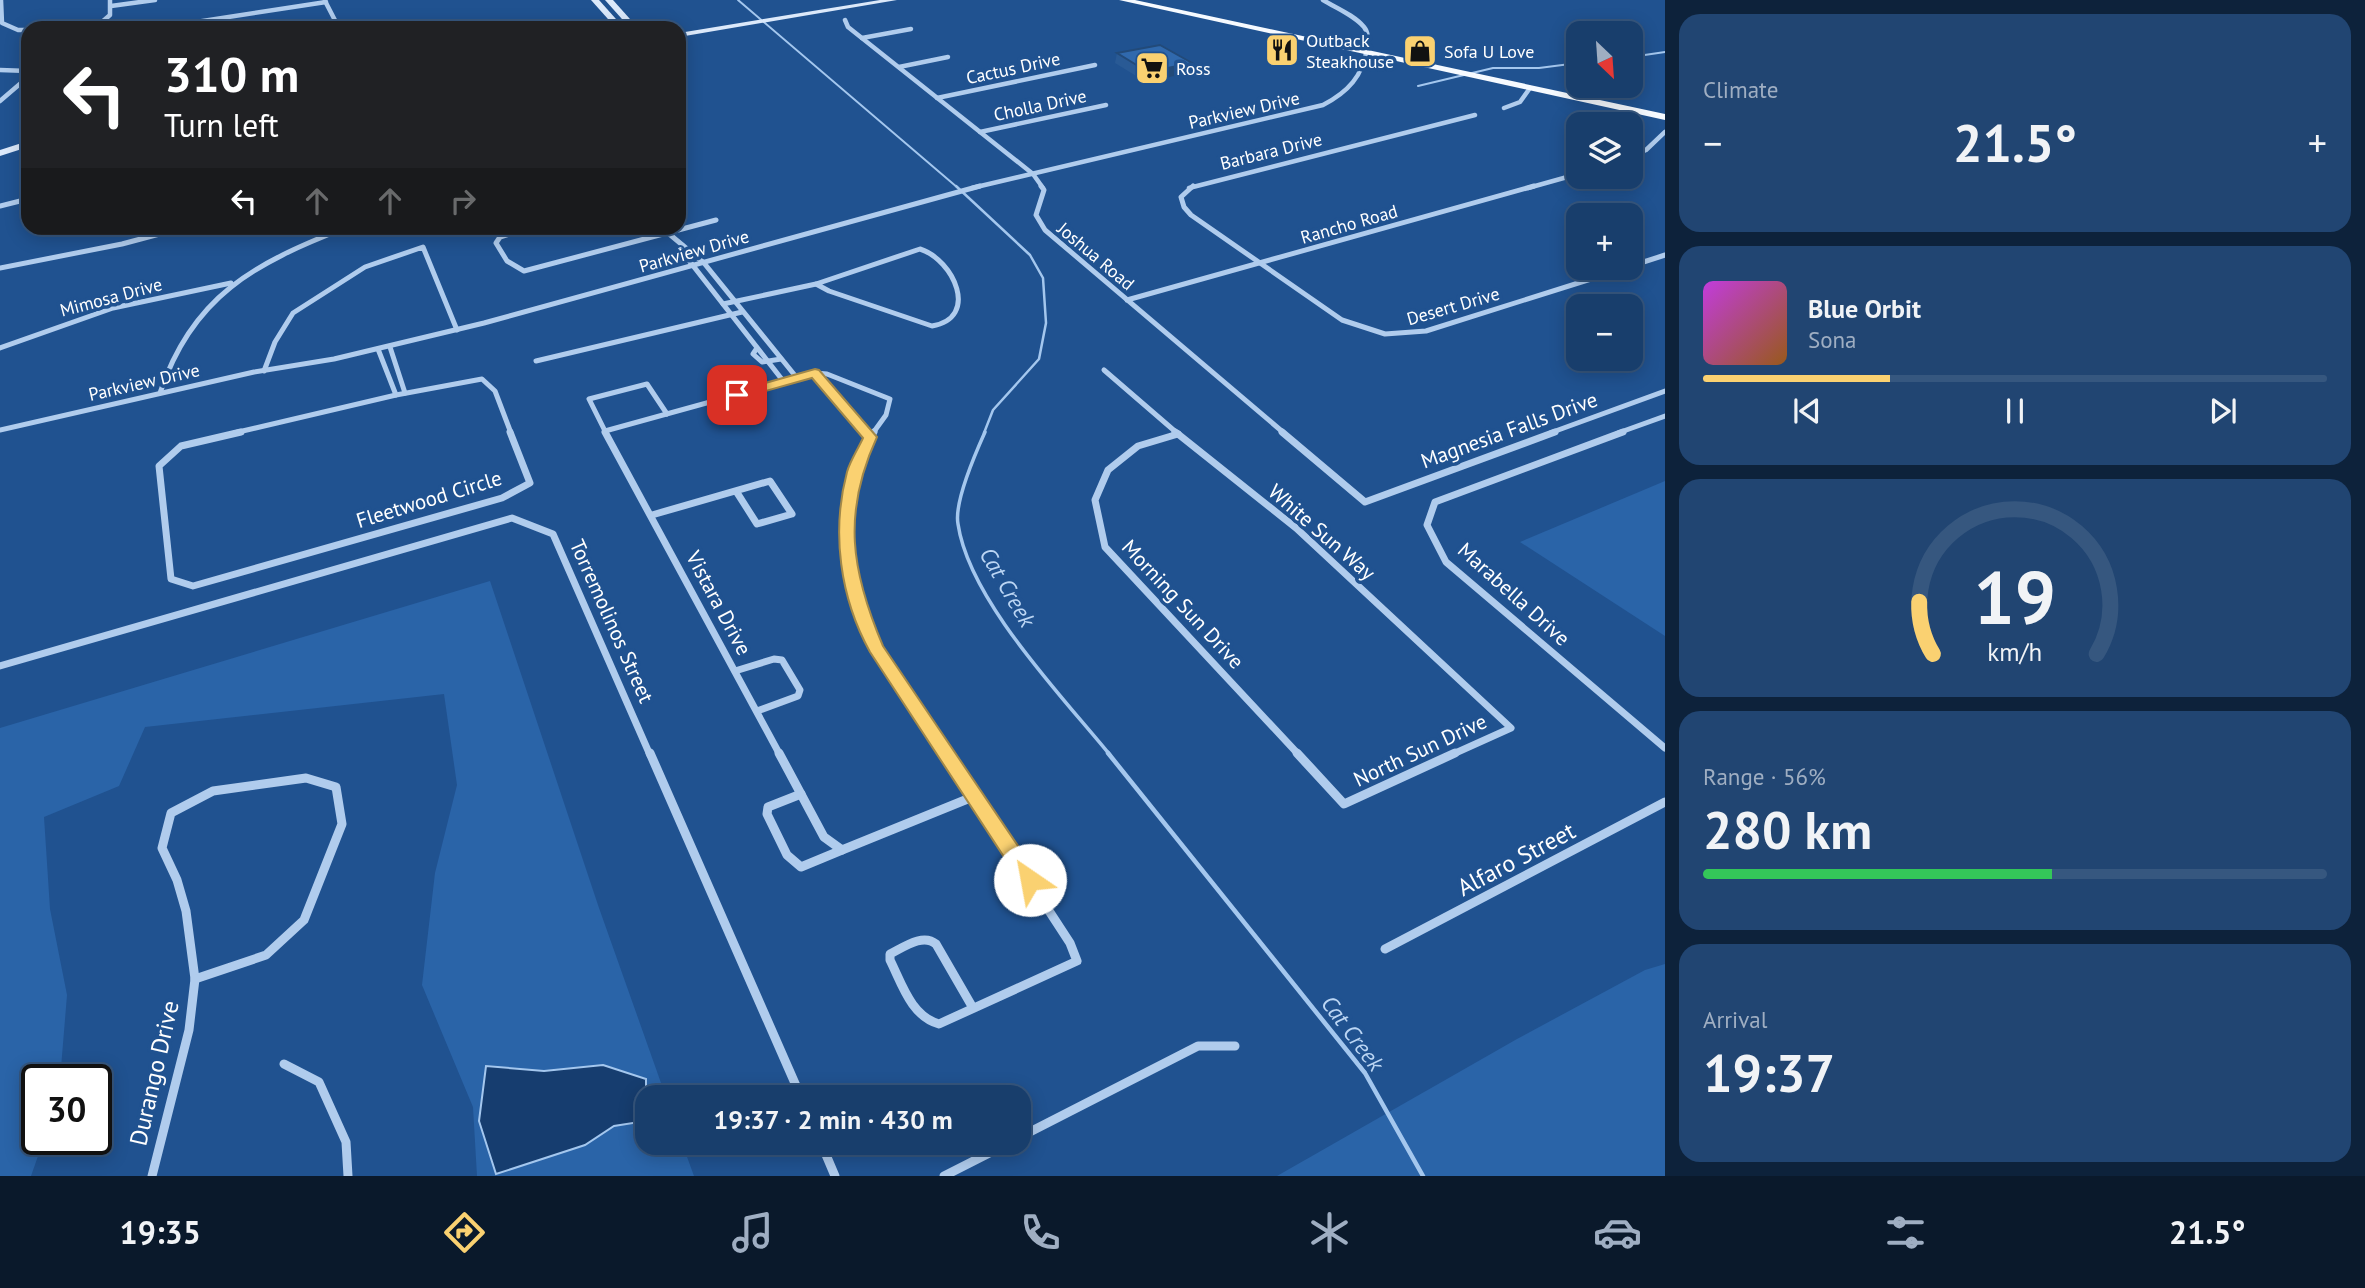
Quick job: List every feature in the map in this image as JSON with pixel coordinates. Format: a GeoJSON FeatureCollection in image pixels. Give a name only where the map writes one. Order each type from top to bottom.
{"type":"FeatureCollection","features":[{"type":"Feature","properties":{"kind":"main road"},"geometry":{"type":"LineString","coordinates":[[595,0],[614,21]]}},
{"type":"Feature","properties":{"kind":"main road"},"geometry":{"type":"LineString","coordinates":[[609,0],[628,21]]}},
{"type":"Feature","properties":{"kind":"main road"},"geometry":{"type":"LineString","coordinates":[[686,26],[872,0]]}},
{"type":"Feature","properties":{"kind":"main road"},"geometry":{"type":"LineString","coordinates":[[686,34],[788,18],[851,3],[892,0]]}},
{"type":"Feature","properties":{"kind":"main road"},"geometry":{"type":"LineString","coordinates":[[1122,0],[1432,64],[1665,117]]}},
{"type":"Feature","properties":{"kind":"main road"},"geometry":{"type":"LineString","coordinates":[[1151,0],[1366,50]]}},
{"type":"Feature","properties":{"kind":"main road"},"geometry":{"type":"LineString","coordinates":[[1524,84],[1665,110]]}},
{"type":"Feature","properties":{"kind":"main road"},"geometry":{"type":"LineString","coordinates":[[0,146],[21,145]]}},
{"type":"Feature","properties":{"kind":"main road"},"geometry":{"type":"LineString","coordinates":[[0,153],[21,147]]}},
{"type":"Feature","properties":{"kind":"street"},"geometry":{"type":"LineString","coordinates":[[1,0],[2,23],[21,30]]}},
{"type":"Feature","properties":{"kind":"street"},"geometry":{"type":"LineString","coordinates":[[103,21],[110,15],[110,0]]}},
{"type":"Feature","properties":{"kind":"street"},"geometry":{"type":"LineString","coordinates":[[111,6],[155,0]]}},
{"type":"Feature","properties":{"kind":"street"},"geometry":{"type":"LineString","coordinates":[[1323,0],[1364,27],[1369,35],[1366,50]]}},
{"type":"Feature","properties":{"kind":"street"},"geometry":{"type":"LineString","coordinates":[[201,21],[325,1],[336,21]]}},
{"type":"Feature","properties":{"kind":"street"},"geometry":{"type":"LineString","coordinates":[[845,20],[848,27],[1033,174]]}},
{"type":"Feature","properties":{"kind":"street"},"geometry":{"type":"LineString","coordinates":[[862,38],[911,29]]}},
{"type":"Feature","properties":{"kind":"street","name":"Parkview Drive"},"geometry":{"type":"LineString","coordinates":[[0,430],[457,330],[939,196],[1323,105],[1340,97],[1356,84],[1364,68],[1366,50]]}},
{"type":"Feature","properties":{"kind":"street"},"geometry":{"type":"LineString","coordinates":[[899,67],[948,57]]}},
{"type":"Feature","properties":{"kind":"street","name":"Cactus Drive"},"geometry":{"type":"LineString","coordinates":[[937,98],[1095,65]]}},
{"type":"Feature","properties":{"kind":"street"},"geometry":{"type":"LineString","coordinates":[[0,70],[21,71]]}},
{"type":"Feature","properties":{"kind":"street"},"geometry":{"type":"LineString","coordinates":[[0,100],[21,82]]}},
{"type":"Feature","properties":{"kind":"street"},"geometry":{"type":"LineString","coordinates":[[1504,108],[1520,102],[1524,84]]}},
{"type":"Feature","properties":{"kind":"street","name":"Cholla Drive"},"geometry":{"type":"LineString","coordinates":[[980,132],[1107,105]]}},
{"type":"Feature","properties":{"kind":"street","name":"Barbara Drive"},"geometry":{"type":"LineString","coordinates":[[1260,263],[1191,215],[1184,207],[1181,197],[1187,189],[1198,184],[1475,115]]}},
{"type":"Feature","properties":{"kind":"street"},"geometry":{"type":"LineString","coordinates":[[1643,149],[1665,132]]}},
{"type":"Feature","properties":{"kind":"street","name":"Joshua Road"},"geometry":{"type":"LineString","coordinates":[[1033,174],[1044,190],[1036,215],[1045,230],[1365,502]]}},
{"type":"Feature","properties":{"kind":"street","name":"Rancho Road"},"geometry":{"type":"LineString","coordinates":[[1127,300],[1566,177]]}},
{"type":"Feature","properties":{"kind":"street"},"geometry":{"type":"LineString","coordinates":[[0,206],[21,201]]}},
{"type":"Feature","properties":{"kind":"street"},"geometry":{"type":"LineString","coordinates":[[686,228],[716,220]]}},
{"type":"Feature","properties":{"kind":"street"},"geometry":{"type":"LineString","coordinates":[[0,268],[156,235]]}},
{"type":"Feature","properties":{"kind":"street"},"geometry":{"type":"LineString","coordinates":[[160,393],[167,363],[190,327],[232,283],[293,249],[328,235]]}},
{"type":"Feature","properties":{"kind":"street"},"geometry":{"type":"LineString","coordinates":[[506,235],[500,237],[496,243],[507,261],[524,271],[659,235]]}},
{"type":"Feature","properties":{"kind":"street"},"geometry":{"type":"LineString","coordinates":[[670,235],[689,247],[704,263],[797,378]]}},
{"type":"Feature","properties":{"kind":"street"},"geometry":{"type":"LineString","coordinates":[[682,245],[680,249],[757,348],[753,354],[755,357],[769,363],[784,382]]}},
{"type":"Feature","properties":{"kind":"street"},"geometry":{"type":"LineString","coordinates":[[264,371],[275,342],[293,313],[365,267],[423,247],[457,330]]}},
{"type":"Feature","properties":{"kind":"street"},"geometry":{"type":"LineString","coordinates":[[536,361],[714,316],[754,298],[816,284],[920,248],[929,249],[937,255],[955,280],[959,293],[957,307],[950,321],[940,327],[829,291],[816,284]]}},
{"type":"Feature","properties":{"kind":"street"},"geometry":{"type":"LineString","coordinates":[[1643,262],[1665,255]]}},
{"type":"Feature","properties":{"kind":"street","name":"Desert Drive"},"geometry":{"type":"LineString","coordinates":[[1260,263],[1342,320],[1385,334],[1407,334],[1586,280]]}},
{"type":"Feature","properties":{"kind":"street","name":"Mimosa Drive"},"geometry":{"type":"LineString","coordinates":[[0,348],[97,313],[203,287],[232,283]]}},
{"type":"Feature","properties":{"kind":"street"},"geometry":{"type":"LineString","coordinates":[[727,309],[738,306]]}},
{"type":"Feature","properties":{"kind":"street"},"geometry":{"type":"LineString","coordinates":[[751,340],[763,337]]}},
{"type":"Feature","properties":{"kind":"street"},"geometry":{"type":"LineString","coordinates":[[390,346],[405,393]]}},
{"type":"Feature","properties":{"kind":"street"},"geometry":{"type":"LineString","coordinates":[[378,349],[396,395]]}},
{"type":"Feature","properties":{"kind":"street"},"geometry":{"type":"LineString","coordinates":[[769,363],[781,359]]}},
{"type":"Feature","properties":{"kind":"street","name":"White Sun Way"},"geometry":{"type":"LineString","coordinates":[[1104,370],[1178,435],[1296,528],[1511,727]]}},
{"type":"Feature","properties":{"kind":"street"},"geometry":{"type":"LineString","coordinates":[[815,373],[870,437]]}},
{"type":"Feature","properties":{"kind":"street"},"geometry":{"type":"LineString","coordinates":[[605,430],[815,373],[827,374],[890,400],[890,408],[870,437],[855,470],[847,502],[850,572],[861,612],[876,648],[1070,943],[1077,961],[939,1024],[930,1023],[921,1016],[890,960],[890,954],[922,939],[930,939],[936,944],[973,1008]]}},
{"type":"Feature","properties":{"kind":"street","name":"Fleetwood Circle"},"geometry":{"type":"LineString","coordinates":[[482,379],[495,391],[530,483],[502,498],[193,586],[171,579],[159,466],[181,446],[405,393],[482,379]]}},
{"type":"Feature","properties":{"kind":"street","name":"Vistara Drive"},"geometry":{"type":"LineString","coordinates":[[667,414],[647,384],[589,399],[824,837],[842,850]]}},
{"type":"Feature","properties":{"kind":"street","name":"Magnesia Falls Drive"},"geometry":{"type":"LineString","coordinates":[[1365,502],[1665,391]]}},
{"type":"Feature","properties":{"kind":"street","name":"Marabella Drive"},"geometry":{"type":"LineString","coordinates":[[1665,416],[1435,502],[1427,525],[1446,562],[1665,748]]}},
{"type":"Feature","properties":{"kind":"street","name":"Morning Sun Drive"},"geometry":{"type":"LineString","coordinates":[[1178,435],[1138,446],[1108,470],[1095,500],[1105,547],[1344,804]]}},
{"type":"Feature","properties":{"kind":"street"},"geometry":{"type":"LineString","coordinates":[[652,515],[770,481],[792,514],[757,524],[736,491]]}},
{"type":"Feature","properties":{"kind":"street","name":"Torremolinos Street"},"geometry":{"type":"LineString","coordinates":[[0,666],[512,518],[553,534],[796,1085]]}},
{"type":"Feature","properties":{"kind":"street"},"geometry":{"type":"LineString","coordinates":[[735,671],[774,659],[782,660],[800,690],[798,696],[757,711]]}},
{"type":"Feature","properties":{"kind":"street","name":"North Sun Drive"},"geometry":{"type":"LineString","coordinates":[[1344,804],[1511,727]]}},
{"type":"Feature","properties":{"kind":"street","name":"Durango Drive"},"geometry":{"type":"LineString","coordinates":[[152,1176],[188,1030],[195,979],[190,929],[178,878],[162,848],[171,813],[213,791],[306,778],[336,787],[342,824],[304,920],[266,956],[195,979]]}},
{"type":"Feature","properties":{"kind":"street"},"geometry":{"type":"LineString","coordinates":[[801,794],[768,807],[767,814],[787,855],[801,867],[975,796]]}},
{"type":"Feature","properties":{"kind":"street","name":"Alfaro Street"},"geometry":{"type":"LineString","coordinates":[[1385,949],[1665,802]]}},
{"type":"Feature","properties":{"kind":"street"},"geometry":{"type":"LineString","coordinates":[[1031,1131],[1198,1046],[1235,1046]]}},
{"type":"Feature","properties":{"kind":"street"},"geometry":{"type":"LineString","coordinates":[[284,1065],[319,1082],[346,1142],[348,1176]]}},
{"type":"Feature","properties":{"kind":"street"},"geometry":{"type":"LineString","coordinates":[[826,1155],[835,1176]]}},
{"type":"Feature","properties":{"kind":"street"},"geometry":{"type":"LineString","coordinates":[[944,1176],[985,1155]]}},
{"type":"Feature","properties":{"kind":"shaded area"},"geometry":{"type":"Polygon","coordinates":[[[1665,481],[1665,636],[1520,542],[1665,481]]]}},
{"type":"Feature","properties":{"kind":"shaded area"},"geometry":{"type":"Polygon","coordinates":[[[490,581],[599,908],[662,1085],[635,1085],[635,1155],[686,1155],[694,1176],[477,1176],[473,1107],[422,985],[435,873],[457,785],[444,694],[145,727],[119,786],[44,817],[50,909],[67,995],[61,1064],[21,1064],[21,1155],[38,1155],[31,1176],[0,1176],[0,728],[490,581]]]}},
{"type":"Feature","properties":{"kind":"shaded area"},"geometry":{"type":"Polygon","coordinates":[[[1665,964],[1665,1176],[1277,1176],[1517,1039],[1645,970],[1665,964]]]}},
{"type":"Feature","properties":{"kind":"shaded area"},"geometry":{"type":"Polygon","coordinates":[[[603,1065],[646,1079],[646,1085],[635,1085],[635,1123],[614,1126],[585,1145],[496,1174],[479,1121],[486,1066],[544,1071],[603,1065]]]}},
{"type":"Feature","properties":{"kind":"building"},"geometry":{"type":"Polygon","coordinates":[[[1160,45],[1192,63],[1148,72],[1117,53],[1160,45]]]}},
{"type":"Feature","properties":{"kind":"waterway","name":"Cat Creek"},"geometry":{"type":"LineString","coordinates":[[738,0],[958,188]]}},
{"type":"Feature","properties":{"kind":"waterway"},"geometry":{"type":"LineString","coordinates":[[1643,55],[1665,52]]}},
{"type":"Feature","properties":{"kind":"waterway"},"geometry":{"type":"LineString","coordinates":[[1418,86],[1493,68],[1539,68],[1566,65]]}},
{"type":"Feature","properties":{"kind":"waterway","name":"Cat Creek"},"geometry":{"type":"LineString","coordinates":[[956,186],[1030,255],[1043,278],[1046,323],[1039,359],[993,410],[984,433]]}},
{"type":"Feature","properties":{"kind":"waterway","name":"Cat Creek"},"geometry":{"type":"LineString","coordinates":[[985,432],[959,504],[958,524],[966,553],[980,584],[1020,646],[1110,755]]}},
{"type":"Feature","properties":{"kind":"waterway","name":"Cat Creek"},"geometry":{"type":"LineString","coordinates":[[1108,753],[1365,1073],[1423,1176]]}},
{"type":"Feature","properties":{"kind":"place","name":"Outback Steakhouse"},"geometry":{"type":"Point","coordinates":[1282,50]}},
{"type":"Feature","properties":{"kind":"place","name":"Sofa U Love"},"geometry":{"type":"Point","coordinates":[1420,51]}},
{"type":"Feature","properties":{"kind":"place","name":"Ross"},"geometry":{"type":"Point","coordinates":[1152,68]}},
{"type":"Feature","properties":{"kind":"route"},"geometry":{"type":"LineString","coordinates":[[737,395],[815,373],[870,437],[855,470],[847,502],[845,537],[850,572],[861,612],[876,648],[1030,880]]}}]}
